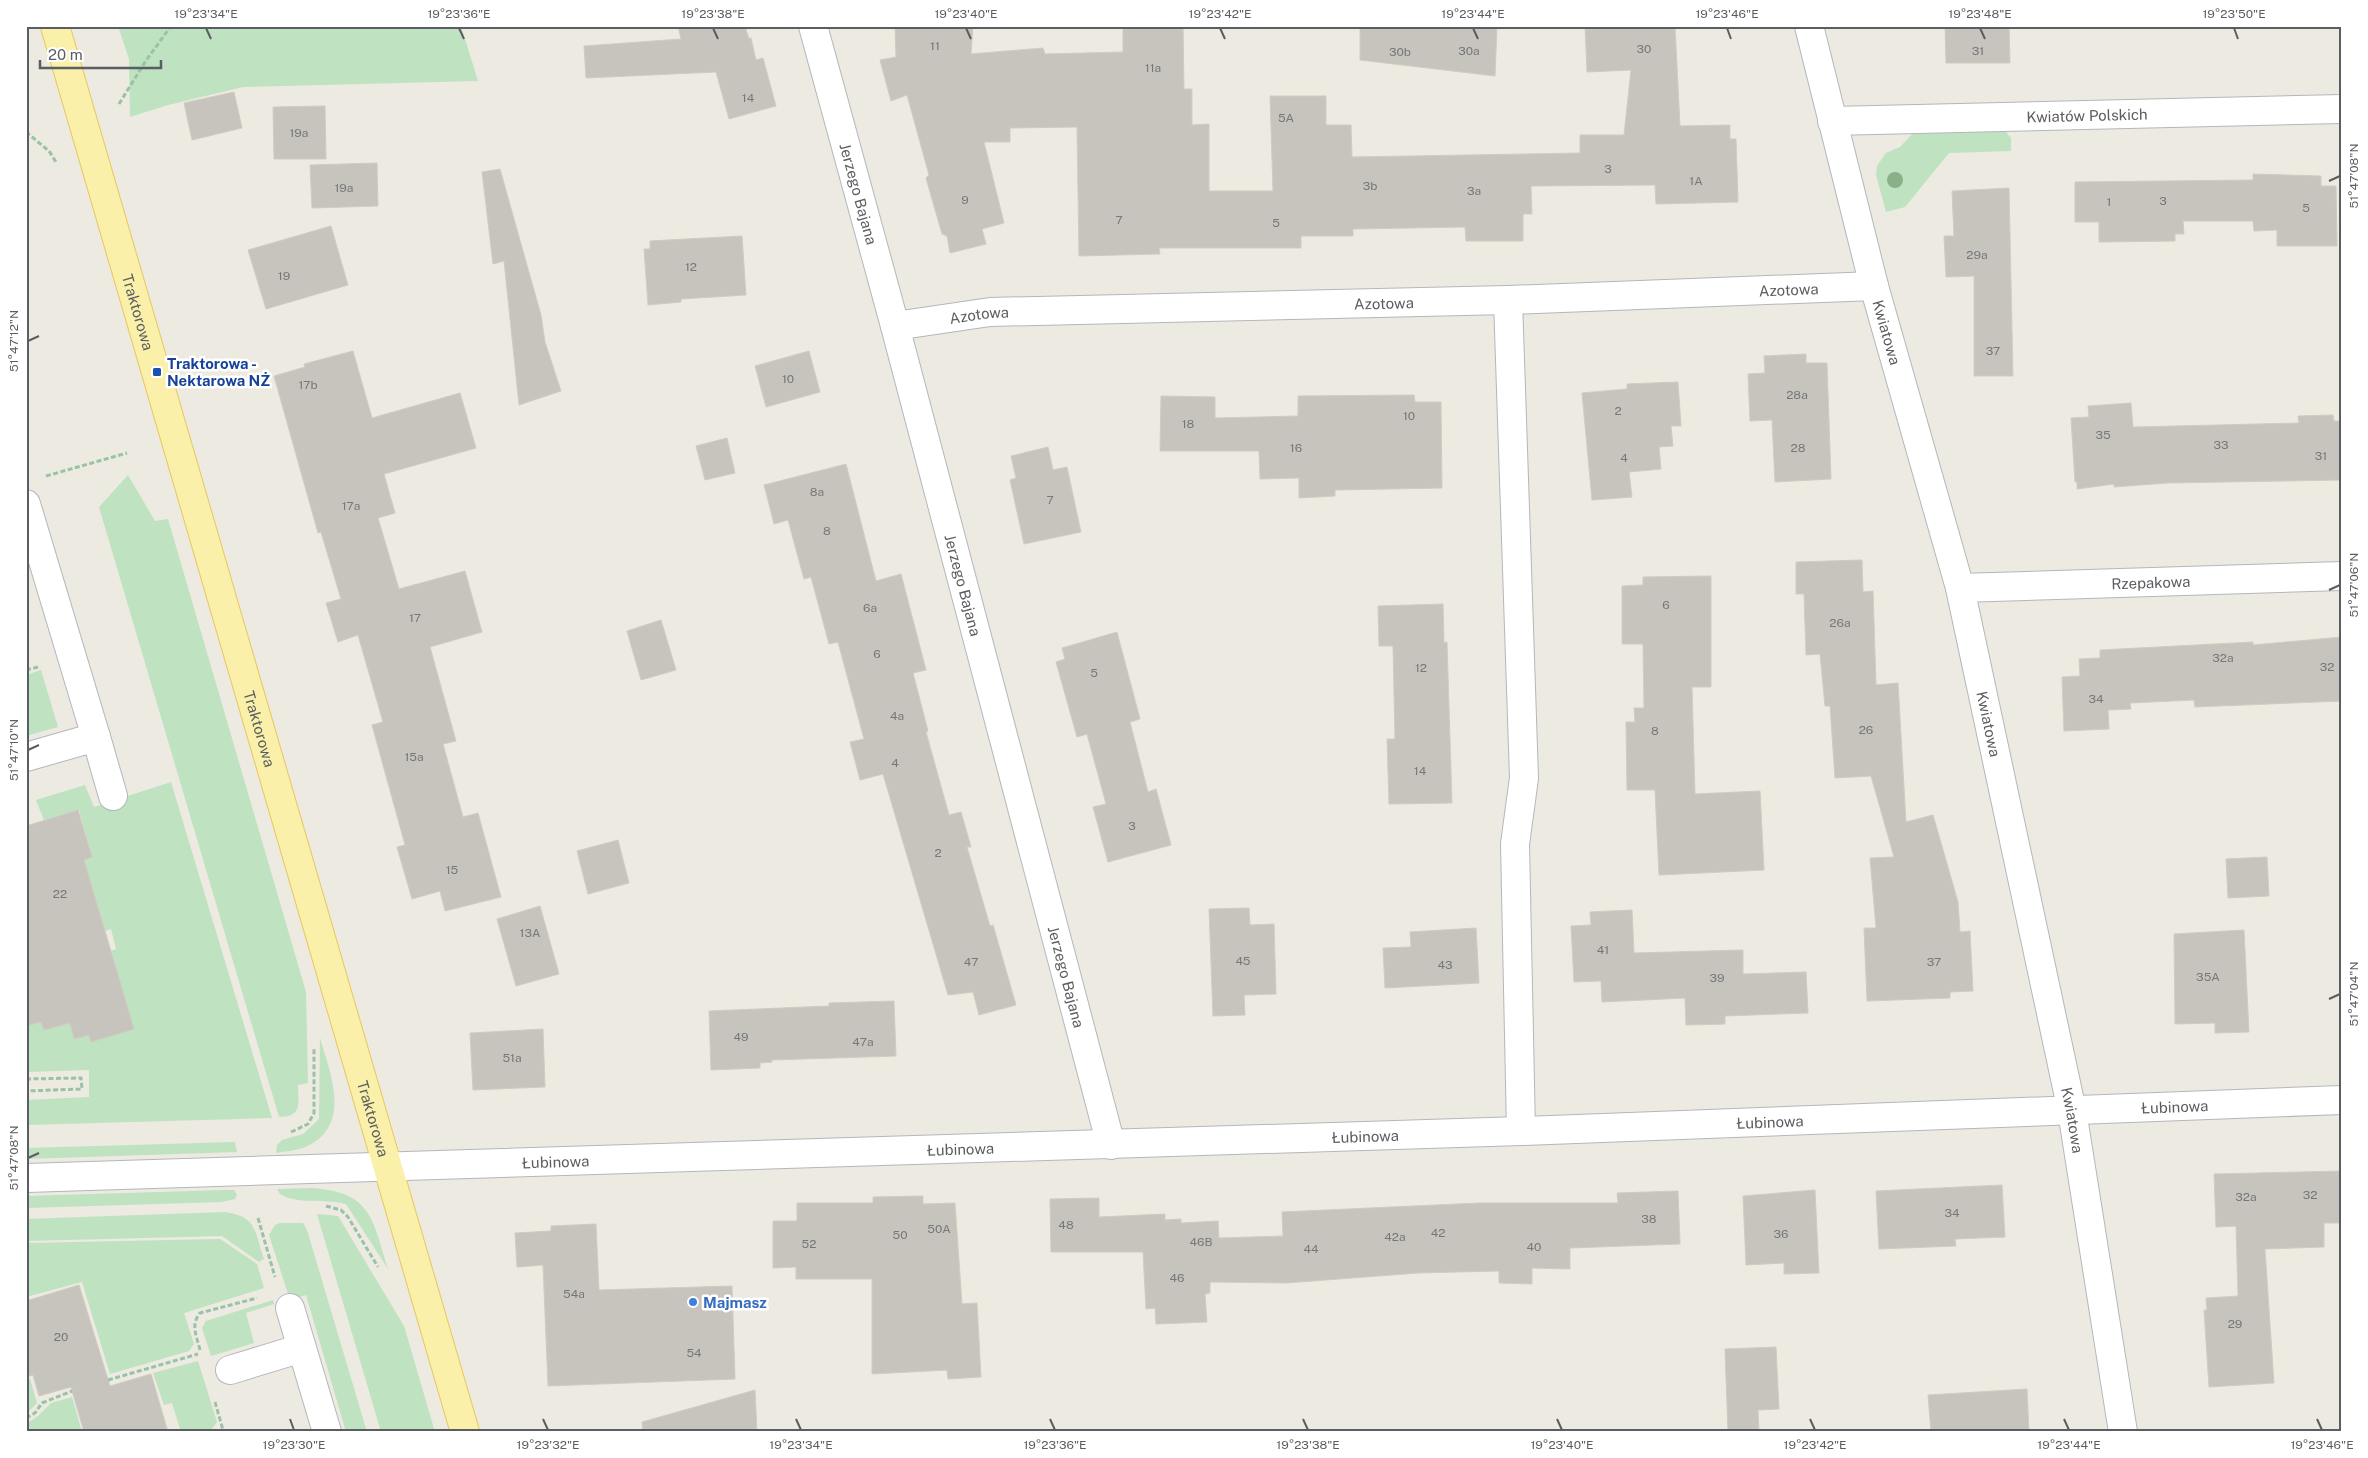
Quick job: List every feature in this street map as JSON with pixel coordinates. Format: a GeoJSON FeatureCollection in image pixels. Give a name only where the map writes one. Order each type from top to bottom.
{"type":"FeatureCollection","features":[{"type":"Feature","properties":{"kind":"main road","name":"Traktorowa"},"geometry":{"type":"LineString","coordinates":[[55,26],[465,1432]]}},
{"type":"Feature","properties":{"kind":"street","name":"Jerzego Bajana"},"geometry":{"type":"LineString","coordinates":[[813,26],[895,326],[1111,1145]]}},
{"type":"Feature","properties":{"kind":"street","name":"Kwiatowa"},"geometry":{"type":"LineString","coordinates":[[1809,26],[1874,286],[1960,588],[2072,1111],[2123,1432]]}},
{"type":"Feature","properties":{"kind":"street","name":"Kwiatów Polskich"},"geometry":{"type":"LineString","coordinates":[[1832,121],[2342,109]]}},
{"type":"Feature","properties":{"kind":"street","name":"Azotowa"},"geometry":{"type":"LineString","coordinates":[[895,326],[990,312],[1508,300],[1874,286]]}},
{"type":"Feature","properties":{"kind":"street"},"geometry":{"type":"LineString","coordinates":[[1508,300],[1524,778],[1515,844],[1521,1132]]}},
{"type":"Feature","properties":{"kind":"street"},"geometry":{"type":"LineString","coordinates":[[26,504],[113,796]]}},
{"type":"Feature","properties":{"kind":"street","name":"Rzepakowa"},"geometry":{"type":"LineString","coordinates":[[1960,588],[2342,576]]}},
{"type":"Feature","properties":{"kind":"street"},"geometry":{"type":"LineString","coordinates":[[26,757],[96,737]]}},
{"type":"Feature","properties":{"kind":"street","name":"Łubinowa"},"geometry":{"type":"LineString","coordinates":[[26,1178],[1521,1132],[2342,1100]]}},
{"type":"Feature","properties":{"kind":"street"},"geometry":{"type":"LineString","coordinates":[[284,1296],[327,1432]]}},
{"type":"Feature","properties":{"kind":"street"},"geometry":{"type":"LineString","coordinates":[[230,1370],[302,1348]]}},
{"type":"Feature","properties":{"kind":"path"},"geometry":{"type":"LineString","coordinates":[[120,104],[145,62],[171,26]]}},
{"type":"Feature","properties":{"kind":"path"},"geometry":{"type":"LineString","coordinates":[[26,132],[49,151],[59,167]]}},
{"type":"Feature","properties":{"kind":"path"},"geometry":{"type":"LineString","coordinates":[[45,476],[127,453]]}},
{"type":"Feature","properties":{"kind":"path"},"geometry":{"type":"LineString","coordinates":[[26,670],[33,668]]}},
{"type":"Feature","properties":{"kind":"path"},"geometry":{"type":"LineString","coordinates":[[26,818],[28,825]]}},
{"type":"Feature","properties":{"kind":"path"},"geometry":{"type":"LineString","coordinates":[[272,1170],[272,1135],[287,1134],[299,1130],[308,1124],[314,1114],[314,1039]]}},
{"type":"Feature","properties":{"kind":"path"},"geometry":{"type":"LineString","coordinates":[[26,1079],[81,1078],[82,1089],[26,1090]]}},
{"type":"Feature","properties":{"kind":"path"},"geometry":{"type":"LineString","coordinates":[[318,1206],[342,1210],[378,1268]]}},
{"type":"Feature","properties":{"kind":"path"},"geometry":{"type":"LineString","coordinates":[[258,1218],[284,1296]]}},
{"type":"Feature","properties":{"kind":"path"},"geometry":{"type":"LineString","coordinates":[[108,1380],[201,1354]]}},
{"type":"Feature","properties":{"kind":"path"},"geometry":{"type":"LineString","coordinates":[[26,1418],[35,1413],[42,1402],[72,1391]]}},
{"type":"Feature","properties":{"kind":"green space"},"geometry":{"type":"Polygon","coordinates":[[[118,26],[461,26],[478,81],[243,87],[168,105],[130,117],[129,59],[118,26]]]}},
{"type":"Feature","properties":{"kind":"green space"},"geometry":{"type":"Polygon","coordinates":[[[2005,131],[2011,138],[2011,151],[1949,153],[1905,207],[1886,212],[1876,175],[1877,166],[1886,153],[1900,147],[1913,133],[2005,131]]]}},
{"type":"Feature","properties":{"kind":"green space"},"geometry":{"type":"Polygon","coordinates":[[[128,475],[155,521],[168,519],[306,992],[308,1083],[298,1085],[298,1108],[292,1115],[279,1117],[99,507],[128,475]]]}},
{"type":"Feature","properties":{"kind":"green space"},"geometry":{"type":"Polygon","coordinates":[[[41,670],[58,727],[26,736],[26,675],[41,670]]]}},
{"type":"Feature","properties":{"kind":"green space"},"geometry":{"type":"Polygon","coordinates":[[[171,782],[272,1118],[26,1125],[26,1100],[89,1097],[89,1070],[26,1072],[26,1026],[41,1022],[44,1030],[70,1023],[74,1039],[110,951],[116,949],[111,929],[105,931],[84,860],[92,857],[79,810],[44,820],[36,800],[85,785],[94,807],[171,782]]]}},
{"type":"Feature","properties":{"kind":"green space"},"geometry":{"type":"Polygon","coordinates":[[[320,1038],[333,1084],[333,1114],[328,1128],[319,1139],[303,1148],[276,1153],[277,1145],[282,1140],[303,1134],[319,1119],[320,1038]]]}},
{"type":"Feature","properties":{"kind":"green space"},"geometry":{"type":"Polygon","coordinates":[[[235,1142],[237,1152],[26,1159],[26,1148],[235,1142]]]}},
{"type":"Feature","properties":{"kind":"green space"},"geometry":{"type":"Polygon","coordinates":[[[309,1188],[330,1190],[345,1195],[357,1201],[366,1210],[378,1235],[388,1269],[346,1204],[295,1199],[280,1194],[277,1189],[309,1188]]]}},
{"type":"Feature","properties":{"kind":"green space"},"geometry":{"type":"Polygon","coordinates":[[[234,1190],[237,1195],[235,1199],[222,1202],[26,1208],[26,1196],[234,1190]]]}},
{"type":"Feature","properties":{"kind":"green space"},"geometry":{"type":"Polygon","coordinates":[[[225,1212],[236,1214],[249,1222],[256,1233],[264,1259],[259,1262],[222,1236],[26,1241],[26,1219],[225,1212]]]}},
{"type":"Feature","properties":{"kind":"green space"},"geometry":{"type":"Polygon","coordinates":[[[317,1214],[338,1216],[404,1326],[435,1432],[381,1432],[317,1214]]]}},
{"type":"Feature","properties":{"kind":"green space"},"geometry":{"type":"Polygon","coordinates":[[[280,1223],[303,1223],[307,1230],[367,1432],[346,1432],[306,1295],[290,1300],[269,1235],[275,1225],[280,1223]]]}},
{"type":"Feature","properties":{"kind":"green space"},"geometry":{"type":"Polygon","coordinates":[[[220,1239],[257,1264],[264,1288],[184,1313],[194,1344],[189,1351],[110,1374],[82,1282],[26,1297],[26,1243],[220,1239]]]}},
{"type":"Feature","properties":{"kind":"green space"},"geometry":{"type":"Polygon","coordinates":[[[273,1300],[274,1304],[246,1313],[254,1343],[211,1356],[202,1328],[206,1321],[273,1300]]]}},
{"type":"Feature","properties":{"kind":"green space"},"geometry":{"type":"Polygon","coordinates":[[[198,1361],[217,1422],[212,1429],[181,1432],[172,1403],[164,1405],[153,1373],[198,1361]]]}},
{"type":"Feature","properties":{"kind":"green space"},"geometry":{"type":"Polygon","coordinates":[[[30,1379],[37,1403],[26,1414],[26,1380],[30,1379]]]}},
{"type":"Feature","properties":{"kind":"green space"},"geometry":{"type":"Polygon","coordinates":[[[72,1397],[82,1432],[26,1432],[26,1424],[38,1416],[51,1403],[72,1397]]]}},
{"type":"Feature","properties":{"kind":"building"},"geometry":{"type":"Polygon","coordinates":[[[678,26],[745,26],[749,39],[751,38],[756,60],[763,58],[776,106],[729,119],[716,72],[586,78],[584,46],[681,39],[678,26]]]}},
{"type":"Feature","properties":{"kind":"building"},"geometry":{"type":"Polygon","coordinates":[[[895,26],[973,26],[971,54],[1043,48],[1045,54],[1123,52],[1123,26],[1183,26],[1184,89],[1192,89],[1192,125],[1209,124],[1209,191],[1273,191],[1270,96],[1326,96],[1326,125],[1351,125],[1352,157],[1580,153],[1580,135],[1624,135],[1631,70],[1587,72],[1585,26],[1675,26],[1680,126],[1730,125],[1730,139],[1736,139],[1738,202],[1656,204],[1655,185],[1531,186],[1532,214],[1523,214],[1523,241],[1466,241],[1465,227],[1353,229],[1353,236],[1301,236],[1301,248],[1159,248],[1160,254],[1079,256],[1077,127],[1010,128],[1010,142],[984,142],[1004,223],[982,229],[986,244],[950,253],[947,236],[942,234],[926,178],[929,175],[907,95],[891,101],[880,60],[896,57],[895,26]]]}},
{"type":"Feature","properties":{"kind":"building"},"geometry":{"type":"Polygon","coordinates":[[[1360,26],[1497,26],[1495,76],[1360,60],[1360,26]]]}},
{"type":"Feature","properties":{"kind":"building"},"geometry":{"type":"Polygon","coordinates":[[[1945,26],[2009,26],[2010,63],[1946,63],[1945,26]]]}},
{"type":"Feature","properties":{"kind":"building"},"geometry":{"type":"Polygon","coordinates":[[[234,92],[242,128],[192,140],[184,103],[234,92]]]}},
{"type":"Feature","properties":{"kind":"building"},"geometry":{"type":"Polygon","coordinates":[[[325,106],[326,159],[274,159],[273,107],[325,106]]]}},
{"type":"Feature","properties":{"kind":"building"},"geometry":{"type":"Polygon","coordinates":[[[377,163],[378,206],[312,208],[310,165],[377,163]]]}},
{"type":"Feature","properties":{"kind":"building"},"geometry":{"type":"Polygon","coordinates":[[[500,169],[541,315],[545,342],[561,391],[519,405],[504,261],[493,264],[482,172],[500,169]]]}},
{"type":"Feature","properties":{"kind":"building"},"geometry":{"type":"Polygon","coordinates":[[[2253,174],[2321,176],[2321,186],[2336,186],[2337,246],[2277,246],[2277,230],[2254,231],[2253,221],[2183,221],[2184,234],[2175,234],[2175,241],[2099,242],[2099,222],[2075,222],[2075,182],[2253,180],[2253,174]]]}},
{"type":"Feature","properties":{"kind":"building"},"geometry":{"type":"Polygon","coordinates":[[[2009,188],[2013,376],[1974,376],[1974,276],[1946,277],[1944,236],[1954,236],[1952,191],[2009,188]]]}},
{"type":"Feature","properties":{"kind":"building"},"geometry":{"type":"Polygon","coordinates":[[[331,226],[348,285],[266,309],[248,250],[331,226]]]}},
{"type":"Feature","properties":{"kind":"building"},"geometry":{"type":"Polygon","coordinates":[[[742,236],[746,295],[681,299],[681,302],[648,305],[644,249],[650,249],[650,241],[742,236]]]}},
{"type":"Feature","properties":{"kind":"building"},"geometry":{"type":"Polygon","coordinates":[[[353,351],[372,418],[460,393],[476,448],[384,474],[395,513],[378,518],[399,589],[465,571],[482,632],[430,647],[456,741],[443,744],[463,817],[478,813],[501,897],[445,911],[440,891],[412,899],[397,847],[405,845],[372,725],[383,722],[358,635],[338,642],[326,603],[341,599],[321,532],[318,533],[274,376],[305,367],[304,364],[353,351]]]}},
{"type":"Feature","properties":{"kind":"building"},"geometry":{"type":"Polygon","coordinates":[[[809,351],[820,392],[766,407],[755,366],[809,351]]]}},
{"type":"Feature","properties":{"kind":"building"},"geometry":{"type":"Polygon","coordinates":[[[1806,354],[1806,363],[1827,363],[1831,479],[1775,482],[1772,420],[1750,421],[1748,374],[1765,373],[1764,356],[1806,354]]]}},
{"type":"Feature","properties":{"kind":"building"},"geometry":{"type":"Polygon","coordinates":[[[1678,382],[1681,426],[1671,426],[1673,446],[1659,447],[1661,469],[1629,472],[1632,497],[1592,500],[1582,393],[1627,389],[1627,384],[1678,382]]]}},
{"type":"Feature","properties":{"kind":"building"},"geometry":{"type":"Polygon","coordinates":[[[1414,395],[1415,402],[1441,402],[1442,488],[1335,490],[1335,496],[1299,498],[1299,478],[1260,479],[1259,451],[1160,451],[1161,396],[1215,397],[1215,418],[1298,416],[1298,396],[1414,395]]]}},
{"type":"Feature","properties":{"kind":"building"},"geometry":{"type":"Polygon","coordinates":[[[2131,403],[2133,427],[2299,423],[2298,416],[2333,415],[2334,421],[2342,421],[2342,480],[2167,483],[2114,487],[2114,484],[2077,489],[2071,418],[2089,417],[2088,406],[2131,403]]]}},
{"type":"Feature","properties":{"kind":"building"},"geometry":{"type":"Polygon","coordinates":[[[727,438],[735,473],[705,480],[696,446],[727,438]]]}},
{"type":"Feature","properties":{"kind":"building"},"geometry":{"type":"Polygon","coordinates":[[[1048,447],[1053,470],[1067,467],[1081,532],[1024,544],[1010,480],[1016,478],[1011,456],[1048,447]]]}},
{"type":"Feature","properties":{"kind":"building"},"geometry":{"type":"Polygon","coordinates":[[[846,464],[876,581],[901,574],[926,670],[913,673],[928,731],[926,732],[949,815],[961,812],[971,847],[967,847],[990,926],[993,925],[1016,1005],[979,1015],[973,992],[948,995],[883,774],[860,780],[850,742],[864,739],[838,642],[829,644],[811,577],[804,579],[788,520],[774,524],[764,485],[846,464]]]}},
{"type":"Feature","properties":{"kind":"building"},"geometry":{"type":"Polygon","coordinates":[[[1862,560],[1863,592],[1873,591],[1876,685],[1898,683],[1906,822],[1933,815],[1958,902],[1960,932],[1970,931],[1973,991],[1950,992],[1950,998],[1867,1001],[1864,928],[1876,928],[1870,858],[1894,857],[1871,776],[1835,778],[1830,706],[1825,706],[1820,654],[1806,655],[1804,594],[1796,594],[1796,562],[1862,560]]]}},
{"type":"Feature","properties":{"kind":"building"},"geometry":{"type":"Polygon","coordinates":[[[1711,576],[1711,687],[1692,687],[1695,794],[1760,791],[1764,870],[1659,875],[1655,790],[1627,790],[1626,722],[1635,722],[1634,708],[1644,708],[1643,644],[1622,644],[1622,586],[1643,585],[1643,577],[1711,576]]]}},
{"type":"Feature","properties":{"kind":"building"},"geometry":{"type":"Polygon","coordinates":[[[1443,604],[1444,643],[1447,642],[1452,803],[1389,804],[1387,739],[1395,739],[1393,646],[1379,646],[1378,606],[1443,604]]]}},
{"type":"Feature","properties":{"kind":"building"},"geometry":{"type":"Polygon","coordinates":[[[661,620],[676,670],[641,680],[627,631],[661,620]]]}},
{"type":"Feature","properties":{"kind":"building"},"geometry":{"type":"Polygon","coordinates":[[[1117,632],[1140,719],[1130,722],[1148,792],[1156,789],[1171,845],[1108,862],[1093,807],[1106,804],[1087,734],[1077,737],[1056,662],[1065,659],[1062,648],[1117,632]]]}},
{"type":"Feature","properties":{"kind":"building"},"geometry":{"type":"Polygon","coordinates":[[[2342,637],[2342,701],[2195,707],[2194,700],[2130,703],[2131,709],[2108,710],[2109,729],[2064,731],[2062,677],[2080,676],[2079,659],[2100,658],[2100,650],[2253,642],[2253,645],[2342,637]]]}},
{"type":"Feature","properties":{"kind":"building"},"geometry":{"type":"Polygon","coordinates":[[[78,810],[92,857],[84,860],[134,1029],[91,1042],[89,1035],[74,1039],[70,1023],[44,1030],[41,1022],[26,1026],[26,826],[78,810]]]}},
{"type":"Feature","properties":{"kind":"building"},"geometry":{"type":"Polygon","coordinates":[[[618,840],[629,883],[588,894],[577,851],[618,840]]]}},
{"type":"Feature","properties":{"kind":"building"},"geometry":{"type":"Polygon","coordinates":[[[2267,857],[2269,896],[2228,898],[2226,859],[2267,857]]]}},
{"type":"Feature","properties":{"kind":"building"},"geometry":{"type":"Polygon","coordinates":[[[540,906],[559,974],[516,986],[497,919],[540,906]]]}},
{"type":"Feature","properties":{"kind":"building"},"geometry":{"type":"Polygon","coordinates":[[[1249,908],[1250,925],[1274,924],[1276,994],[1244,995],[1245,1015],[1213,1016],[1209,909],[1249,908]]]}},
{"type":"Feature","properties":{"kind":"building"},"geometry":{"type":"Polygon","coordinates":[[[1632,910],[1634,953],[1743,950],[1743,974],[1806,972],[1808,1013],[1725,1016],[1725,1024],[1686,1025],[1685,998],[1602,1002],[1601,981],[1574,982],[1571,926],[1591,925],[1590,912],[1632,910]]]}},
{"type":"Feature","properties":{"kind":"building"},"geometry":{"type":"Polygon","coordinates":[[[1476,928],[1479,983],[1385,988],[1383,948],[1411,947],[1410,932],[1476,928]]]}},
{"type":"Feature","properties":{"kind":"building"},"geometry":{"type":"Polygon","coordinates":[[[2244,930],[2249,1032],[2215,1033],[2215,1023],[2175,1024],[2174,934],[2244,930]]]}},
{"type":"Feature","properties":{"kind":"building"},"geometry":{"type":"Polygon","coordinates":[[[894,1001],[896,1056],[772,1060],[772,1062],[760,1063],[760,1068],[711,1070],[709,1011],[829,1006],[829,1003],[894,1001]]]}},
{"type":"Feature","properties":{"kind":"building"},"geometry":{"type":"Polygon","coordinates":[[[543,1029],[545,1087],[473,1090],[470,1033],[543,1029]]]}},
{"type":"Feature","properties":{"kind":"building"},"geometry":{"type":"Polygon","coordinates":[[[2342,1171],[2342,1223],[2324,1223],[2324,1247],[2265,1249],[2274,1383],[2209,1387],[2204,1310],[2207,1310],[2206,1298],[2238,1296],[2236,1226],[2216,1227],[2214,1174],[2342,1171]]]}},
{"type":"Feature","properties":{"kind":"building"},"geometry":{"type":"Polygon","coordinates":[[[2002,1185],[2005,1237],[1955,1239],[1956,1246],[1879,1249],[1876,1191],[2002,1185]]]}},
{"type":"Feature","properties":{"kind":"building"},"geometry":{"type":"Polygon","coordinates":[[[1815,1190],[1819,1273],[1784,1274],[1784,1263],[1746,1265],[1743,1196],[1815,1190]]]}},
{"type":"Feature","properties":{"kind":"building"},"geometry":{"type":"Polygon","coordinates":[[[1678,1191],[1680,1244],[1570,1248],[1570,1269],[1532,1268],[1532,1284],[1499,1283],[1499,1271],[1418,1273],[1286,1283],[1210,1282],[1210,1293],[1205,1294],[1207,1322],[1156,1324],[1155,1308],[1146,1309],[1143,1252],[1051,1252],[1050,1199],[1099,1198],[1099,1217],[1165,1214],[1165,1220],[1181,1219],[1181,1223],[1218,1221],[1219,1238],[1283,1236],[1282,1212],[1479,1203],[1618,1203],[1617,1193],[1678,1191]]]}},
{"type":"Feature","properties":{"kind":"building"},"geometry":{"type":"Polygon","coordinates":[[[923,1196],[923,1204],[955,1203],[962,1304],[977,1303],[981,1377],[948,1379],[947,1370],[872,1374],[872,1279],[796,1279],[796,1267],[773,1268],[773,1221],[797,1221],[797,1203],[873,1203],[873,1197],[923,1196]]]}},
{"type":"Feature","properties":{"kind":"building"},"geometry":{"type":"Polygon","coordinates":[[[596,1224],[599,1290],[732,1286],[735,1379],[548,1386],[543,1265],[517,1267],[515,1233],[551,1231],[551,1226],[596,1224]]]}},
{"type":"Feature","properties":{"kind":"building"},"geometry":{"type":"Polygon","coordinates":[[[79,1285],[110,1386],[151,1374],[168,1432],[84,1432],[71,1387],[39,1396],[33,1375],[26,1377],[26,1301],[79,1285]]]}},
{"type":"Feature","properties":{"kind":"building"},"geometry":{"type":"Polygon","coordinates":[[[1776,1347],[1779,1409],[1758,1410],[1759,1432],[1728,1432],[1725,1349],[1776,1347]]]}},
{"type":"Feature","properties":{"kind":"building"},"geometry":{"type":"Polygon","coordinates":[[[2027,1389],[2029,1432],[1931,1432],[1928,1395],[2027,1389]]]}},
{"type":"Feature","properties":{"kind":"building"},"geometry":{"type":"Polygon","coordinates":[[[755,1390],[757,1432],[643,1432],[642,1422],[755,1390]]]}},
{"type":"Feature","properties":{"kind":"place","name":"Traktorowa - Nektarowa NŻ"},"geometry":{"type":"Point","coordinates":[157,372]}},
{"type":"Feature","properties":{"kind":"place","name":"Majmasz"},"geometry":{"type":"Point","coordinates":[693,1302]}}]}
